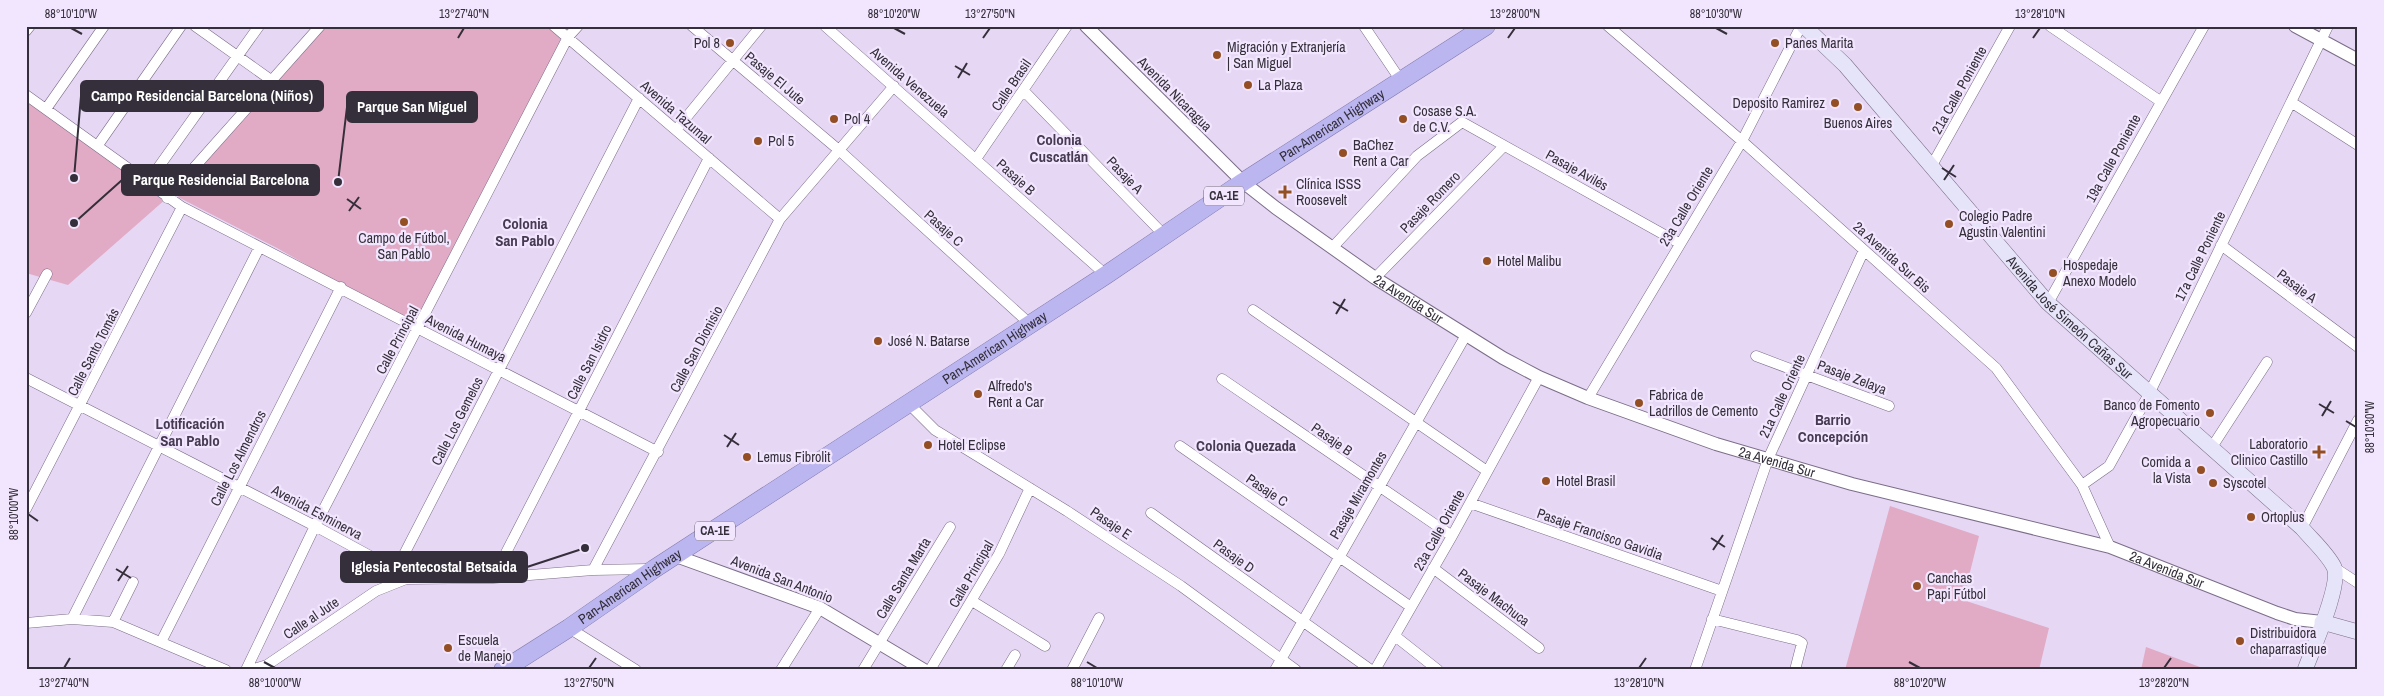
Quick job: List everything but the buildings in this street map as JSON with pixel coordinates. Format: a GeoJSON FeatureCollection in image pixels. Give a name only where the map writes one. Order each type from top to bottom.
{"type":"FeatureCollection","features":[{"type":"Feature","properties":{"kind":"highway","name":"Pan-American Highway"},"geometry":{"type":"LineString","coordinates":[[513,668],[654,569],[1106,275],[1244,182],[1480,28]]}},
{"type":"Feature","properties":{"kind":"main road","name":"Avenida José Simeón Cañas Sur"},"geometry":{"type":"LineString","coordinates":[[1802,26],[1845,65],[2048,303],[2302,528],[2334,568]]}},
{"type":"Feature","properties":{"kind":"main road"},"geometry":{"type":"LineString","coordinates":[[2305,670],[2333,594],[2334,568]]}},
{"type":"Feature","properties":{"kind":"main road","name":"2a Avenida Sur"},"geometry":{"type":"LineString","coordinates":[[2322,622],[2358,632]]}},
{"type":"Feature","properties":{"kind":"street"},"geometry":{"type":"LineString","coordinates":[[26,31],[30,26]]}},
{"type":"Feature","properties":{"kind":"street"},"geometry":{"type":"LineString","coordinates":[[46,109],[104,26]]}},
{"type":"Feature","properties":{"kind":"street"},"geometry":{"type":"LineString","coordinates":[[98,145],[180,26]]}},
{"type":"Feature","properties":{"kind":"street"},"geometry":{"type":"LineString","coordinates":[[195,26],[271,80]]}},
{"type":"Feature","properties":{"kind":"street"},"geometry":{"type":"LineString","coordinates":[[148,182],[259,26]]}},
{"type":"Feature","properties":{"kind":"street"},"geometry":{"type":"LineString","coordinates":[[167,198],[320,26]]}},
{"type":"Feature","properties":{"kind":"street","name":"Avenida Tazumal"},"geometry":{"type":"LineString","coordinates":[[554,26],[780,219]]}},
{"type":"Feature","properties":{"kind":"street","name":"Calle Principal"},"geometry":{"type":"LineString","coordinates":[[246,670],[315,526],[419,329],[568,37],[578,26]]}},
{"type":"Feature","properties":{"kind":"street","name":"Pasaje El Jute"},"geometry":{"type":"LineString","coordinates":[[692,26],[840,152]]}},
{"type":"Feature","properties":{"kind":"street"},"geometry":{"type":"LineString","coordinates":[[676,130],[761,26]]}},
{"type":"Feature","properties":{"kind":"street","name":"Avenida Venezuela"},"geometry":{"type":"LineString","coordinates":[[825,26],[976,159]]}},
{"type":"Feature","properties":{"kind":"street","name":"Calle Brasil"},"geometry":{"type":"LineString","coordinates":[[976,159],[1067,26]]}},
{"type":"Feature","properties":{"kind":"street","name":"Avenida Nicaragua"},"geometry":{"type":"LineString","coordinates":[[1086,26],[1244,182]]}},
{"type":"Feature","properties":{"kind":"street"},"geometry":{"type":"LineString","coordinates":[[1364,26],[1401,81]]}},
{"type":"Feature","properties":{"kind":"street","name":"2a Avenida Sur Bis"},"geometry":{"type":"LineString","coordinates":[[1608,26],[1742,141],[1996,368],[2082,485],[2110,547]]}},
{"type":"Feature","properties":{"kind":"street","name":"23a Calle Oriente"},"geometry":{"type":"LineString","coordinates":[[1588,398],[1679,243],[1742,141],[1802,26]]}},
{"type":"Feature","properties":{"kind":"street","name":"21a Calle Poniente"},"geometry":{"type":"LineString","coordinates":[[1931,166],[2010,26]]}},
{"type":"Feature","properties":{"kind":"street"},"geometry":{"type":"LineString","coordinates":[[2050,26],[2160,101]]}},
{"type":"Feature","properties":{"kind":"street","name":"19a Calle Poniente"},"geometry":{"type":"LineString","coordinates":[[2048,303],[2160,101],[2204,26]]}},
{"type":"Feature","properties":{"kind":"street"},"geometry":{"type":"LineString","coordinates":[[2295,26],[2321,42],[2358,60]]}},
{"type":"Feature","properties":{"kind":"street","name":"17a Calle Poniente"},"geometry":{"type":"LineString","coordinates":[[2082,485],[2109,466],[2149,394],[2328,26]]}},
{"type":"Feature","properties":{"kind":"street","name":"Calle San Dionisio"},"geometry":{"type":"LineString","coordinates":[[593,570],[658,452],[780,219],[840,152],[894,86]]}},
{"type":"Feature","properties":{"kind":"street","name":"Pasaje A"},"geometry":{"type":"LineString","coordinates":[[1024,91],[1165,236]]}},
{"type":"Feature","properties":{"kind":"street","name":"Avenida Humaya"},"geometry":{"type":"LineString","coordinates":[[26,95],[182,207],[259,248],[341,287],[658,452]]}},
{"type":"Feature","properties":{"kind":"street","name":"Calle Los Gemelos"},"geometry":{"type":"LineString","coordinates":[[396,570],[639,98]]}},
{"type":"Feature","properties":{"kind":"street"},"geometry":{"type":"LineString","coordinates":[[2291,102],[2358,144]]}},
{"type":"Feature","properties":{"kind":"street","name":"Pasaje Avilés"},"geometry":{"type":"LineString","coordinates":[[1332,248],[1417,156],[1462,122],[1679,243]]}},
{"type":"Feature","properties":{"kind":"street","name":"Pasaje Romero"},"geometry":{"type":"LineString","coordinates":[[1375,278],[1504,146]]}},
{"type":"Feature","properties":{"kind":"street","name":"Pasaje C"},"geometry":{"type":"LineString","coordinates":[[840,152],[1030,324]]}},
{"type":"Feature","properties":{"kind":"street","name":"Calle San Isidro"},"geometry":{"type":"LineString","coordinates":[[493,578],[709,158]]}},
{"type":"Feature","properties":{"kind":"street","name":"Pasaje B"},"geometry":{"type":"LineString","coordinates":[[976,159],[1106,275]]}},
{"type":"Feature","properties":{"kind":"street","name":"2a Avenida Sur"},"geometry":{"type":"LineString","coordinates":[[1244,182],[1375,278],[1503,358],[1588,398],[1716,444],[1852,484],[2110,547],[2277,613],[2295,619],[2322,622]]}},
{"type":"Feature","properties":{"kind":"street","name":"Calle Santo Tomás"},"geometry":{"type":"LineString","coordinates":[[26,509],[182,207]]}},
{"type":"Feature","properties":{"kind":"street","name":"Pasaje A"},"geometry":{"type":"LineString","coordinates":[[2221,245],[2358,347]]}},
{"type":"Feature","properties":{"kind":"street"},"geometry":{"type":"LineString","coordinates":[[72,618],[259,248]]}},
{"type":"Feature","properties":{"kind":"street","name":"21a Calle Oriente"},"geometry":{"type":"LineString","coordinates":[[1694,670],[1768,459],[1864,250]]}},
{"type":"Feature","properties":{"kind":"street"},"geometry":{"type":"LineString","coordinates":[[26,313],[47,274]]}},
{"type":"Feature","properties":{"kind":"street","name":"Calle Los Almendros"},"geometry":{"type":"LineString","coordinates":[[161,642],[341,287]]}},
{"type":"Feature","properties":{"kind":"street"},"geometry":{"type":"LineString","coordinates":[[1252,310],[1487,471]]}},
{"type":"Feature","properties":{"kind":"street","name":"Pasaje Miramontes"},"geometry":{"type":"LineString","coordinates":[[1275,670],[1301,621],[1466,335]]}},
{"type":"Feature","properties":{"kind":"street","name":"Pasaje Zelaya"},"geometry":{"type":"LineString","coordinates":[[1756,356],[1888,406]]}},
{"type":"Feature","properties":{"kind":"street"},"geometry":{"type":"LineString","coordinates":[[2212,447],[2267,362]]}},
{"type":"Feature","properties":{"kind":"street","name":"23a Calle Oriente"},"geometry":{"type":"LineString","coordinates":[[1375,670],[1452,536],[1539,376]]}},
{"type":"Feature","properties":{"kind":"street","name":"Avenida Esminerva"},"geometry":{"type":"LineString","coordinates":[[26,378],[315,526],[396,570],[406,580]]}},
{"type":"Feature","properties":{"kind":"street","name":"Pasaje B"},"geometry":{"type":"LineString","coordinates":[[1222,379],[1452,536]]}},
{"type":"Feature","properties":{"kind":"street","name":"Pasaje E"},"geometry":{"type":"LineString","coordinates":[[908,404],[935,430],[1030,488],[1180,586],[1296,670]]}},
{"type":"Feature","properties":{"kind":"street"},"geometry":{"type":"LineString","coordinates":[[2302,528],[2358,420]]}},
{"type":"Feature","properties":{"kind":"street","name":"Pasaje C"},"geometry":{"type":"LineString","coordinates":[[1180,446],[1411,607]]}},
{"type":"Feature","properties":{"kind":"street","name":"Calle Principal"},"geometry":{"type":"LineString","coordinates":[[930,670],[999,554],[1030,488]]}},
{"type":"Feature","properties":{"kind":"street","name":"Pasaje Francisco Gavidia"},"geometry":{"type":"LineString","coordinates":[[1470,503],[1722,591]]}},
{"type":"Feature","properties":{"kind":"street","name":"Pasaje D"},"geometry":{"type":"LineString","coordinates":[[1151,513],[1371,670]]}},
{"type":"Feature","properties":{"kind":"street","name":"Calle Santa Marta"},"geometry":{"type":"LineString","coordinates":[[863,670],[950,527]]}},
{"type":"Feature","properties":{"kind":"street","name":"Avenida San Antonio"},"geometry":{"type":"LineString","coordinates":[[676,556],[820,608],[924,670]]}},
{"type":"Feature","properties":{"kind":"street","name":"Pasaje Machuca"},"geometry":{"type":"LineString","coordinates":[[1433,568],[1539,648]]}},
{"type":"Feature","properties":{"kind":"street","name":"Avenida José Simeón Cañas Sur"},"geometry":{"type":"LineString","coordinates":[[2334,568],[2358,584]]}},
{"type":"Feature","properties":{"kind":"street","name":"Calle al Jute"},"geometry":{"type":"LineString","coordinates":[[251,670],[267,665],[376,591],[406,580],[493,578],[593,570],[654,569]]}},
{"type":"Feature","properties":{"kind":"street"},"geometry":{"type":"LineString","coordinates":[[113,622],[133,582]]}},
{"type":"Feature","properties":{"kind":"street"},"geometry":{"type":"LineString","coordinates":[[972,601],[1044,646]]}},
{"type":"Feature","properties":{"kind":"street"},"geometry":{"type":"LineString","coordinates":[[781,670],[820,608]]}},
{"type":"Feature","properties":{"kind":"street"},"geometry":{"type":"LineString","coordinates":[[26,623],[72,618],[113,622],[226,670]]}},
{"type":"Feature","properties":{"kind":"street"},"geometry":{"type":"LineString","coordinates":[[1072,670],[1099,618]]}},
{"type":"Feature","properties":{"kind":"street"},"geometry":{"type":"LineString","coordinates":[[1712,619],[1802,643],[1795,670]]}},
{"type":"Feature","properties":{"kind":"street"},"geometry":{"type":"LineString","coordinates":[[569,628],[636,670]]}},
{"type":"Feature","properties":{"kind":"street"},"geometry":{"type":"LineString","coordinates":[[1395,636],[1438,670]]}},
{"type":"Feature","properties":{"kind":"street"},"geometry":{"type":"LineString","coordinates":[[1006,670],[1015,655]]}},
{"type":"Feature","properties":{"kind":"shaded area"},"geometry":{"type":"Polygon","coordinates":[[[322,26],[554,26],[568,37],[419,329],[277,248],[178,197],[181,193],[175,189],[322,26]]]}},
{"type":"Feature","properties":{"kind":"shaded area"},"geometry":{"type":"Polygon","coordinates":[[[26,95],[167,198],[68,285],[26,273],[26,95]]]}},
{"type":"Feature","properties":{"kind":"shaded area","name":"Canchas Papi Fútbol"},"geometry":{"type":"Polygon","coordinates":[[[1890,506],[1979,536],[1963,600],[2049,628],[2039,670],[1845,670],[1890,506]]]}},
{"type":"Feature","properties":{"kind":"shaded area"},"geometry":{"type":"Polygon","coordinates":[[[2146,647],[2208,670],[2141,670],[2146,647]]]}},
{"type":"Feature","properties":{"kind":"place","name":"Pol 8"},"geometry":{"type":"Point","coordinates":[730,43]}},
{"type":"Feature","properties":{"kind":"place","name":"Panes Marita"},"geometry":{"type":"Point","coordinates":[1775,43]}},
{"type":"Feature","properties":{"kind":"place","name":"Migración y Extranjería | San Miguel"},"geometry":{"type":"Point","coordinates":[1217,55]}},
{"type":"Feature","properties":{"kind":"place","name":"La Plaza"},"geometry":{"type":"Point","coordinates":[1248,85]}},
{"type":"Feature","properties":{"kind":"place","name":"Deposito Ramirez"},"geometry":{"type":"Point","coordinates":[1835,103]}},
{"type":"Feature","properties":{"kind":"place","name":"Buenos Aires"},"geometry":{"type":"Point","coordinates":[1858,107]}},
{"type":"Feature","properties":{"kind":"place","name":"Pol 4"},"geometry":{"type":"Point","coordinates":[834,119]}},
{"type":"Feature","properties":{"kind":"place","name":"Cosase S.A. de C.V."},"geometry":{"type":"Point","coordinates":[1403,119]}},
{"type":"Feature","properties":{"kind":"place","name":"Pol 5"},"geometry":{"type":"Point","coordinates":[758,141]}},
{"type":"Feature","properties":{"kind":"place","name":"BaChez Rent a Car"},"geometry":{"type":"Point","coordinates":[1343,153]}},
{"type":"Feature","properties":{"kind":"place","name":"Campo Residencial Barcelona (Niños)"},"geometry":{"type":"Point","coordinates":[74,178]}},
{"type":"Feature","properties":{"kind":"place","name":"Parque San Miguel"},"geometry":{"type":"Point","coordinates":[338,182]}},
{"type":"Feature","properties":{"kind":"place","name":"Clínica ISSS Roosevelt"},"geometry":{"type":"Point","coordinates":[1285,192]}},
{"type":"Feature","properties":{"kind":"place","name":"Campo de Fútbol, San Pablo"},"geometry":{"type":"Point","coordinates":[404,222]}},
{"type":"Feature","properties":{"kind":"place","name":"Parque Residencial Barcelona"},"geometry":{"type":"Point","coordinates":[74,223]}},
{"type":"Feature","properties":{"kind":"place","name":"Colegio Padre Agustin Valentini"},"geometry":{"type":"Point","coordinates":[1949,224]}},
{"type":"Feature","properties":{"kind":"place","name":"Hotel Malibu"},"geometry":{"type":"Point","coordinates":[1487,261]}},
{"type":"Feature","properties":{"kind":"place","name":"Hospedaje Anexo Modelo"},"geometry":{"type":"Point","coordinates":[2053,273]}},
{"type":"Feature","properties":{"kind":"place","name":"José N. Batarse"},"geometry":{"type":"Point","coordinates":[878,341]}},
{"type":"Feature","properties":{"kind":"place","name":"Alfredo's Rent a Car"},"geometry":{"type":"Point","coordinates":[978,394]}},
{"type":"Feature","properties":{"kind":"place","name":"Fabrica de Ladrillos de Cemento"},"geometry":{"type":"Point","coordinates":[1639,403]}},
{"type":"Feature","properties":{"kind":"place","name":"Banco de Fomento Agropecuario"},"geometry":{"type":"Point","coordinates":[2210,413]}},
{"type":"Feature","properties":{"kind":"place","name":"Hotel Eclipse"},"geometry":{"type":"Point","coordinates":[928,445]}},
{"type":"Feature","properties":{"kind":"place","name":"Laboratorio Clinico Castillo"},"geometry":{"type":"Point","coordinates":[2319,452]}},
{"type":"Feature","properties":{"kind":"place","name":"Lemus Fibrolit"},"geometry":{"type":"Point","coordinates":[747,457]}},
{"type":"Feature","properties":{"kind":"place","name":"Comida a la Vista"},"geometry":{"type":"Point","coordinates":[2201,470]}},
{"type":"Feature","properties":{"kind":"place","name":"Hotel Brasil"},"geometry":{"type":"Point","coordinates":[1546,481]}},
{"type":"Feature","properties":{"kind":"place","name":"Syscotel"},"geometry":{"type":"Point","coordinates":[2213,483]}},
{"type":"Feature","properties":{"kind":"place","name":"Ortoplus"},"geometry":{"type":"Point","coordinates":[2251,517]}},
{"type":"Feature","properties":{"kind":"place","name":"Iglesia Pentecostal Betsaida"},"geometry":{"type":"Point","coordinates":[585,548]}},
{"type":"Feature","properties":{"kind":"place","name":"Canchas Papi Fútbol"},"geometry":{"type":"Point","coordinates":[1917,586]}},
{"type":"Feature","properties":{"kind":"place","name":"Distribuidora chaparrastique"},"geometry":{"type":"Point","coordinates":[2240,641]}},
{"type":"Feature","properties":{"kind":"place","name":"Escuela de Manejo"},"geometry":{"type":"Point","coordinates":[448,648]}},
{"type":"Feature","properties":{"kind":"district","name":"Colonia Cuscatlán"},"geometry":{"type":"Point","coordinates":[1059,148]}},
{"type":"Feature","properties":{"kind":"district","name":"Colonia San Pablo"},"geometry":{"type":"Point","coordinates":[525,232]}},
{"type":"Feature","properties":{"kind":"district","name":"Barrio Concepción"},"geometry":{"type":"Point","coordinates":[1833,428]}},
{"type":"Feature","properties":{"kind":"district","name":"Lotificación San Pablo"},"geometry":{"type":"Point","coordinates":[190,432]}},
{"type":"Feature","properties":{"kind":"district","name":"Colonia Quezada"},"geometry":{"type":"Point","coordinates":[1246,445]}}]}
